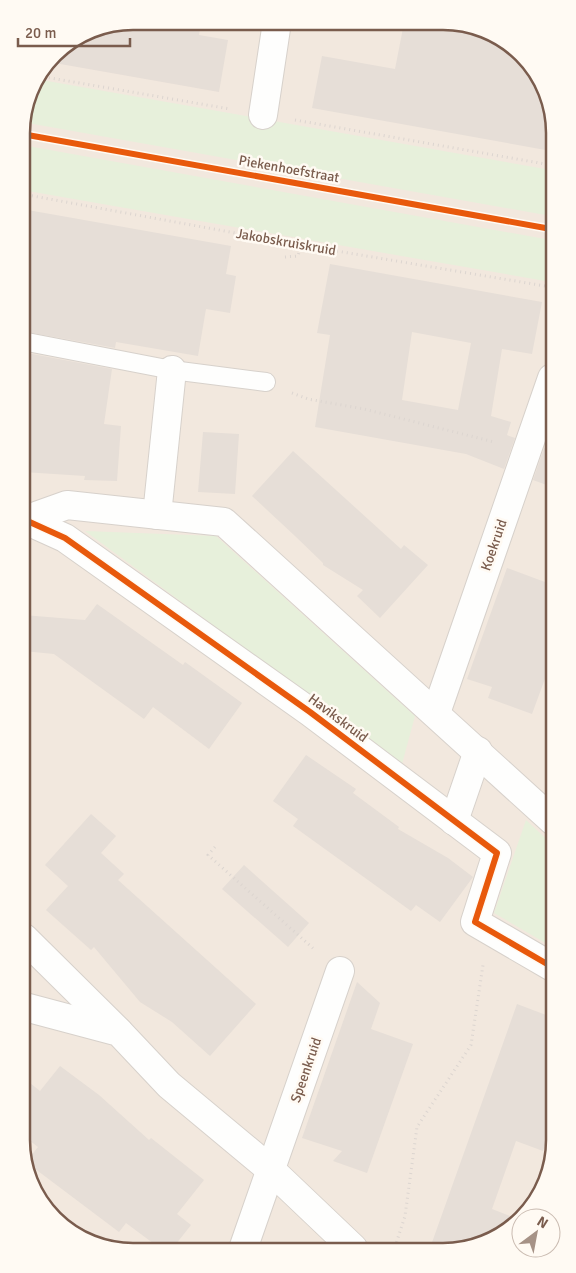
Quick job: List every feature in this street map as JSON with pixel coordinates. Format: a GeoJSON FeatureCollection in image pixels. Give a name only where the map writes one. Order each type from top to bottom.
{"type":"FeatureCollection","features":[{"type":"Feature","properties":{"kind":"street"},"geometry":{"type":"LineString","coordinates":[[263,115],[276,30]]}},
{"type":"Feature","properties":{"kind":"street"},"geometry":{"type":"LineString","coordinates":[[157,515],[172,370]]}},
{"type":"Feature","properties":{"kind":"street","name":"Koekruid"},"geometry":{"type":"LineString","coordinates":[[436,712],[546,395]]}},
{"type":"Feature","properties":{"kind":"street","name":"Havikskruid"},"geometry":{"type":"LineString","coordinates":[[30,517],[67,505],[224,522],[436,712],[546,814]]}},
{"type":"Feature","properties":{"kind":"street","name":"Havikskruid"},"geometry":{"type":"LineString","coordinates":[[30,522],[65,538],[310,712],[497,853],[475,922],[546,963]]}},
{"type":"Feature","properties":{"kind":"street"},"geometry":{"type":"LineString","coordinates":[[454,821],[478,751]]}},
{"type":"Feature","properties":{"kind":"street"},"geometry":{"type":"LineString","coordinates":[[30,944],[119,1032],[169,1085],[272,1170],[347,1243]]}},
{"type":"Feature","properties":{"kind":"street","name":"Speenkruid"},"geometry":{"type":"LineString","coordinates":[[245,1243],[340,971]]}},
{"type":"Feature","properties":{"kind":"street"},"geometry":{"type":"LineString","coordinates":[[30,1008],[119,1032]]}},
{"type":"Feature","properties":{"kind":"lane"},"geometry":{"type":"LineString","coordinates":[[30,343],[172,370],[266,382]]}},
{"type":"Feature","properties":{"kind":"path"},"geometry":{"type":"LineString","coordinates":[[285,257],[298,256],[300,245]]}},
{"type":"Feature","properties":{"kind":"path"},"geometry":{"type":"LineString","coordinates":[[266,382],[308,399],[364,410],[489,440],[526,452]]}},
{"type":"Feature","properties":{"kind":"path"},"geometry":{"type":"LineString","coordinates":[[215,847],[208,855],[340,971]]}},
{"type":"Feature","properties":{"kind":"path"},"geometry":{"type":"LineString","coordinates":[[397,1243],[405,1216],[418,1127],[471,1045],[488,930]]}},
{"type":"Feature","properties":{"kind":"shaded area"},"geometry":{"type":"Polygon","coordinates":[[[126,30],[450,30],[476,35],[536,90],[542,106],[546,133],[546,1147],[542,1167],[529,1197],[520,1208],[511,1208],[511,1217],[500,1226],[482,1235],[456,1242],[133,1243],[100,1238],[76,1226],[47,1197],[34,1167],[30,1140],[30,126],[34,106],[47,76],[60,60],[76,47],[100,35],[113,32],[126,30]]]}},
{"type":"Feature","properties":{"kind":"green space"},"geometry":{"type":"Polygon","coordinates":[[[45,81],[546,169],[546,215],[30,123],[31,120],[38,94],[45,81]]]}},
{"type":"Feature","properties":{"kind":"green space"},"geometry":{"type":"Polygon","coordinates":[[[30,146],[546,239],[546,281],[30,191],[30,146]]]}},
{"type":"Feature","properties":{"kind":"green space"},"geometry":{"type":"Polygon","coordinates":[[[85,531],[216,536],[415,716],[402,764],[85,531]]]}},
{"type":"Feature","properties":{"kind":"green space"},"geometry":{"type":"Polygon","coordinates":[[[526,820],[546,839],[546,943],[494,913],[526,820]]]}},
{"type":"Feature","properties":{"kind":"building"},"geometry":{"type":"Polygon","coordinates":[[[126,30],[200,30],[199,35],[228,40],[219,92],[57,63],[76,47],[100,35],[126,30]]]}},
{"type":"Feature","properties":{"kind":"building"},"geometry":{"type":"Polygon","coordinates":[[[403,30],[450,30],[463,32],[476,35],[500,47],[529,76],[538,94],[545,120],[546,150],[312,108],[322,56],[395,69],[403,30]]]}},
{"type":"Feature","properties":{"kind":"building"},"geometry":{"type":"Polygon","coordinates":[[[30,210],[231,246],[226,274],[236,276],[230,313],[206,309],[198,356],[116,342],[115,348],[30,332],[30,210]]]}},
{"type":"Feature","properties":{"kind":"building"},"geometry":{"type":"Polygon","coordinates":[[[330,264],[542,302],[532,354],[502,349],[491,416],[511,422],[507,435],[515,438],[504,469],[466,454],[315,427],[330,335],[317,333],[330,264]],[[412,332],[402,400],[458,410],[471,343],[412,332]]]}},
{"type":"Feature","properties":{"kind":"building"},"geometry":{"type":"Polygon","coordinates":[[[30,354],[112,369],[104,424],[121,426],[117,481],[84,480],[85,476],[30,472],[30,354]]]}},
{"type":"Feature","properties":{"kind":"building"},"geometry":{"type":"Polygon","coordinates":[[[203,432],[239,434],[235,494],[198,492],[203,432]]]}},
{"type":"Feature","properties":{"kind":"building"},"geometry":{"type":"Polygon","coordinates":[[[544,448],[546,449],[546,485],[533,480],[544,448]]]}},
{"type":"Feature","properties":{"kind":"building"},"geometry":{"type":"Polygon","coordinates":[[[293,451],[401,549],[404,545],[428,565],[380,618],[357,596],[363,590],[323,565],[252,496],[293,451]]]}},
{"type":"Feature","properties":{"kind":"building"},"geometry":{"type":"Polygon","coordinates":[[[507,568],[546,582],[546,676],[532,714],[488,698],[492,687],[467,679],[507,568]]]}},
{"type":"Feature","properties":{"kind":"building"},"geometry":{"type":"Polygon","coordinates":[[[97,604],[183,665],[185,662],[242,703],[209,749],[153,707],[144,719],[54,654],[30,652],[30,616],[85,620],[97,604]]]}},
{"type":"Feature","properties":{"kind":"building"},"geometry":{"type":"Polygon","coordinates":[[[306,755],[356,789],[353,793],[399,827],[398,829],[448,858],[473,877],[440,922],[416,905],[411,911],[293,826],[298,819],[273,801],[306,755]]]}},
{"type":"Feature","properties":{"kind":"building"},"geometry":{"type":"Polygon","coordinates":[[[91,814],[116,836],[101,853],[124,874],[118,880],[256,1004],[210,1056],[172,1022],[140,1002],[94,947],[91,950],[46,910],[68,886],[45,865],[91,814]]]}},
{"type":"Feature","properties":{"kind":"building"},"geometry":{"type":"Polygon","coordinates":[[[244,865],[309,923],[288,947],[222,889],[244,865]]]}},
{"type":"Feature","properties":{"kind":"building"},"geometry":{"type":"Polygon","coordinates":[[[357,982],[380,1003],[371,1029],[413,1044],[367,1173],[333,1161],[342,1151],[302,1138],[357,982]]]}},
{"type":"Feature","properties":{"kind":"building"},"geometry":{"type":"Polygon","coordinates":[[[517,1004],[546,1015],[546,1142],[543,1151],[516,1141],[492,1209],[511,1217],[500,1226],[482,1235],[456,1242],[432,1243],[517,1004]]]}},
{"type":"Feature","properties":{"kind":"building"},"geometry":{"type":"Polygon","coordinates":[[[60,1066],[99,1095],[149,1140],[151,1138],[204,1180],[177,1214],[191,1225],[177,1243],[153,1243],[126,1223],[119,1232],[34,1168],[31,1155],[38,1147],[30,1141],[30,1083],[40,1091],[60,1066]]]}},
{"type":"Feature","properties":{"kind":"cycle path","name":"Piekenhoefstraat"},"geometry":{"type":"LineString","coordinates":[[30,135],[546,228]]}},
{"type":"Feature","properties":{"kind":"cycle path"},"geometry":{"type":"LineString","coordinates":[[30,522],[65,538],[310,712],[497,853],[475,922],[546,963]]}}]}
